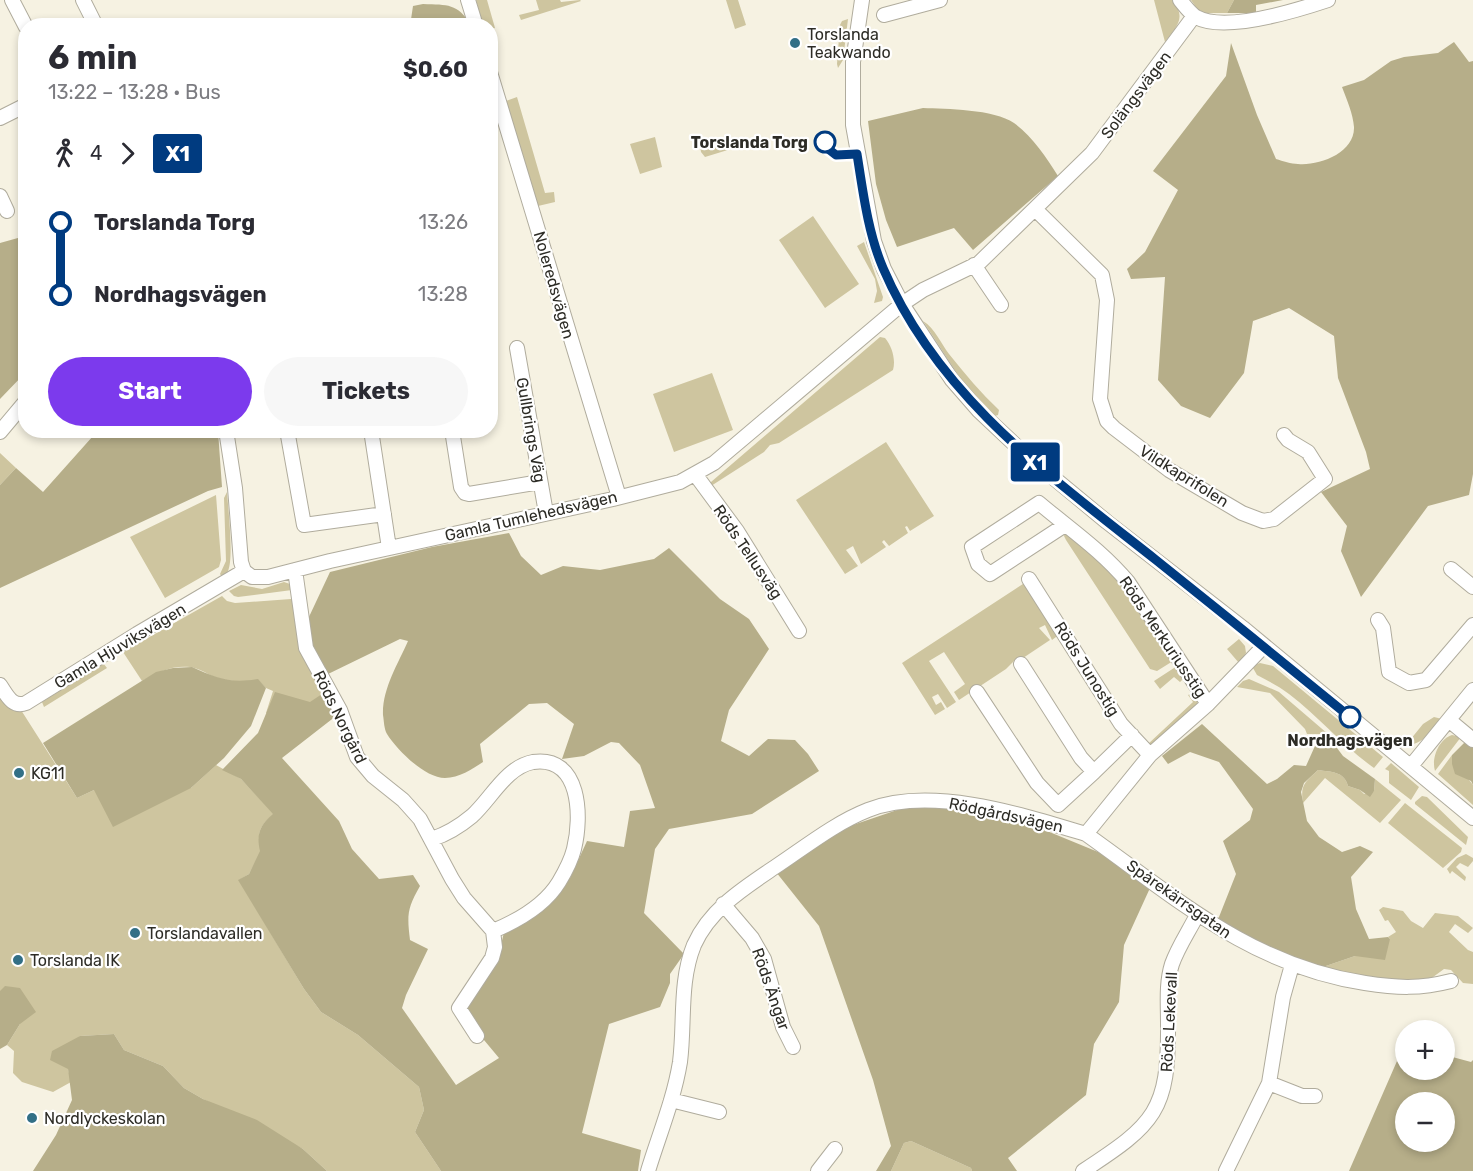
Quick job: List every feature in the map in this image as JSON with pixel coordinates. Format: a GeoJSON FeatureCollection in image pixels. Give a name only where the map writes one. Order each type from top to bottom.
{"type":"FeatureCollection","features":[{"type":"Feature","properties":{"kind":"street"},"geometry":{"type":"LineString","coordinates":[[12,0],[21,18]]}},
{"type":"Feature","properties":{"kind":"street"},"geometry":{"type":"LineString","coordinates":[[83,0],[92,18]]}},
{"type":"Feature","properties":{"kind":"street"},"geometry":{"type":"LineString","coordinates":[[468,0],[474,18]]}},
{"type":"Feature","properties":{"kind":"street"},"geometry":{"type":"LineString","coordinates":[[862,0],[853,62],[852,91],[855,139],[874,241],[884,268],[902,304],[934,356],[979,411],[1073,494],[1264,646],[1473,818]]}},
{"type":"Feature","properties":{"kind":"street"},"geometry":{"type":"LineString","coordinates":[[884,15],[940,0]]}},
{"type":"Feature","properties":{"kind":"street"},"geometry":{"type":"LineString","coordinates":[[1180,0],[1194,16],[1214,21],[1268,18],[1328,0]]}},
{"type":"Feature","properties":{"kind":"street","name":"Solängsvägen"},"geometry":{"type":"LineString","coordinates":[[902,304],[923,290],[979,263],[1092,153],[1194,16]]}},
{"type":"Feature","properties":{"kind":"street","name":"Noleredsvägen"},"geometry":{"type":"LineString","coordinates":[[498,98],[619,497]]}},
{"type":"Feature","properties":{"kind":"street"},"geometry":{"type":"LineString","coordinates":[[0,118],[18,109]]}},
{"type":"Feature","properties":{"kind":"street"},"geometry":{"type":"LineString","coordinates":[[0,196],[7,211]]}},
{"type":"Feature","properties":{"kind":"street","name":"Vildkaprifolen"},"geometry":{"type":"LineString","coordinates":[[1035,209],[1102,275],[1107,300],[1100,399],[1107,421],[1114,428],[1169,470],[1242,513],[1263,521],[1274,519],[1325,479],[1308,452],[1284,435]]}},
{"type":"Feature","properties":{"kind":"street"},"geometry":{"type":"LineString","coordinates":[[974,265],[1000,305]]}},
{"type":"Feature","properties":{"kind":"street","name":"Gamla Tumlehedsvägen"},"geometry":{"type":"LineString","coordinates":[[244,572],[255,578],[268,577],[680,482],[714,463],[902,304]]}},
{"type":"Feature","properties":{"kind":"street","name":"Gullbrings Väg"},"geometry":{"type":"LineString","coordinates":[[517,348],[546,513]]}},
{"type":"Feature","properties":{"kind":"street"},"geometry":{"type":"LineString","coordinates":[[0,432],[18,411]]}},
{"type":"Feature","properties":{"kind":"street"},"geometry":{"type":"LineString","coordinates":[[227,438],[244,572]]}},
{"type":"Feature","properties":{"kind":"street"},"geometry":{"type":"LineString","coordinates":[[288,438],[304,525],[384,514]]}},
{"type":"Feature","properties":{"kind":"street"},"geometry":{"type":"LineString","coordinates":[[372,438],[389,548]]}},
{"type":"Feature","properties":{"kind":"street"},"geometry":{"type":"LineString","coordinates":[[453,438],[461,487],[465,492],[470,494],[540,482]]}},
{"type":"Feature","properties":{"kind":"street","name":"Röds Tellusväg"},"geometry":{"type":"LineString","coordinates":[[695,474],[736,531],[799,631]]}},
{"type":"Feature","properties":{"kind":"street","name":"Röds Merkuriusstig"},"geometry":{"type":"LineString","coordinates":[[1065,525],[990,574],[978,564],[972,547],[1039,503],[1094,546],[1128,582],[1208,704]]}},
{"type":"Feature","properties":{"kind":"street"},"geometry":{"type":"LineString","coordinates":[[1451,569],[1473,587]]}},
{"type":"Feature","properties":{"kind":"street","name":"Röds Norgård"},"geometry":{"type":"LineString","coordinates":[[295,570],[306,648],[340,710],[357,757],[373,776],[414,812],[432,839],[452,879],[493,931]]}},
{"type":"Feature","properties":{"kind":"street","name":"Gamla Hjuviksvägen"},"geometry":{"type":"LineString","coordinates":[[0,685],[14,704],[26,703],[137,634],[244,572]]}},
{"type":"Feature","properties":{"kind":"street","name":"Röds Junostig"},"geometry":{"type":"LineString","coordinates":[[1029,579],[1121,724],[1150,755]]}},
{"type":"Feature","properties":{"kind":"street"},"geometry":{"type":"LineString","coordinates":[[1378,620],[1383,628],[1389,672],[1409,683],[1426,680],[1473,625]]}},
{"type":"Feature","properties":{"kind":"street","name":"Rödgårdsvägen"},"geometry":{"type":"LineString","coordinates":[[648,1171],[671,1100],[680,1061],[683,998],[690,955],[710,918],[723,904],[749,884],[837,826],[870,810],[901,801],[941,800],[1030,818],[1086,834],[1150,755],[1208,704],[1264,646]]}},
{"type":"Feature","properties":{"kind":"street"},"geometry":{"type":"LineString","coordinates":[[1021,664],[1081,758],[1094,772]]}},
{"type":"Feature","properties":{"kind":"street"},"geometry":{"type":"LineString","coordinates":[[1411,766],[1473,690]]}},
{"type":"Feature","properties":{"kind":"street"},"geometry":{"type":"LineString","coordinates":[[977,692],[1037,783],[1058,805],[1132,735]]}},
{"type":"Feature","properties":{"kind":"street"},"geometry":{"type":"LineString","coordinates":[[1450,721],[1473,740]]}},
{"type":"Feature","properties":{"kind":"street"},"geometry":{"type":"LineString","coordinates":[[432,839],[458,827],[472,816],[511,772],[532,762],[555,765],[572,781],[577,802],[577,830],[574,848],[567,867],[557,885],[545,898],[514,921],[493,931],[495,947],[492,958],[459,1008],[477,1036]]}},
{"type":"Feature","properties":{"kind":"street","name":"Spårekärrsgatan"},"geometry":{"type":"LineString","coordinates":[[1086,834],[1197,915],[1236,939],[1292,966],[1348,981],[1412,988],[1451,981]]}},
{"type":"Feature","properties":{"kind":"street","name":"Röds Ängar"},"geometry":{"type":"LineString","coordinates":[[723,904],[764,959],[783,1027],[793,1047]]}},
{"type":"Feature","properties":{"kind":"street","name":"Röds Lekevall"},"geometry":{"type":"LineString","coordinates":[[1083,1171],[1130,1138],[1150,1119],[1163,1093],[1168,1066],[1168,987],[1172,964],[1197,915]]}},
{"type":"Feature","properties":{"kind":"street"},"geometry":{"type":"LineString","coordinates":[[1226,1171],[1269,1083],[1283,997],[1292,966]]}},
{"type":"Feature","properties":{"kind":"street"},"geometry":{"type":"LineString","coordinates":[[1269,1083],[1302,1096],[1316,1096]]}},
{"type":"Feature","properties":{"kind":"street"},"geometry":{"type":"LineString","coordinates":[[671,1100],[719,1112]]}},
{"type":"Feature","properties":{"kind":"street"},"geometry":{"type":"LineString","coordinates":[[818,1171],[835,1149]]}},
{"type":"Feature","properties":{"kind":"shaded area"},"geometry":{"type":"Polygon","coordinates":[[[476,0],[487,0],[492,18],[481,18],[476,0]]]}},
{"type":"Feature","properties":{"kind":"shaded area"},"geometry":{"type":"Polygon","coordinates":[[[536,0],[581,1],[521,20],[519,15],[539,10],[536,0]]]}},
{"type":"Feature","properties":{"kind":"shaded area"},"geometry":{"type":"Polygon","coordinates":[[[726,0],[738,0],[746,25],[735,29],[726,0]]]}},
{"type":"Feature","properties":{"kind":"shaded area"},"geometry":{"type":"Polygon","coordinates":[[[1154,0],[1172,0],[1179,12],[1179,22],[1165,42],[1154,0]]]}},
{"type":"Feature","properties":{"kind":"shaded area"},"geometry":{"type":"Polygon","coordinates":[[[1191,0],[1234,0],[1227,13],[1200,13],[1191,0]]]}},
{"type":"Feature","properties":{"kind":"shaded area"},"geometry":{"type":"Polygon","coordinates":[[[1234,0],[1283,0],[1256,5],[1256,13],[1227,13],[1234,0]]]}},
{"type":"Feature","properties":{"kind":"shaded area"},"geometry":{"type":"Polygon","coordinates":[[[423,4],[451,7],[466,18],[411,18],[413,6],[423,4]]]}},
{"type":"Feature","properties":{"kind":"shaded area"},"geometry":{"type":"Polygon","coordinates":[[[848,19],[843,60],[838,68],[840,25],[842,21],[848,19]]]}},
{"type":"Feature","properties":{"kind":"shaded area"},"geometry":{"type":"Polygon","coordinates":[[[1454,42],[1469,62],[1473,61],[1473,474],[1469,495],[1428,506],[1361,597],[1341,551],[1347,526],[1321,492],[1370,469],[1366,452],[1338,378],[1334,336],[1289,308],[1253,321],[1244,373],[1210,418],[1181,406],[1158,380],[1165,277],[1131,279],[1127,269],[1145,252],[1178,190],[1153,171],[1226,76],[1231,43],[1257,115],[1276,159],[1293,164],[1306,164],[1334,156],[1349,144],[1353,136],[1354,127],[1350,107],[1342,87],[1364,80],[1391,61],[1438,53],[1454,42]]]}},
{"type":"Feature","properties":{"kind":"shaded area"},"geometry":{"type":"Polygon","coordinates":[[[517,97],[545,193],[554,192],[555,202],[538,206],[536,204],[506,101],[517,97]]]}},
{"type":"Feature","properties":{"kind":"shaded area"},"geometry":{"type":"Polygon","coordinates":[[[923,108],[982,112],[1005,118],[1021,128],[1033,140],[1058,176],[973,250],[954,228],[897,247],[886,220],[876,184],[868,121],[923,108]]]}},
{"type":"Feature","properties":{"kind":"shaded area"},"geometry":{"type":"Polygon","coordinates":[[[655,137],[662,167],[640,174],[630,144],[655,137]]]}},
{"type":"Feature","properties":{"kind":"shaded area"},"geometry":{"type":"Polygon","coordinates":[[[699,139],[730,145],[731,149],[705,157],[701,152],[699,139]]]}},
{"type":"Feature","properties":{"kind":"shaded area"},"geometry":{"type":"Polygon","coordinates":[[[813,216],[859,284],[825,308],[779,240],[813,216]]]}},
{"type":"Feature","properties":{"kind":"shaded area"},"geometry":{"type":"Polygon","coordinates":[[[18,238],[18,380],[0,399],[0,243],[18,238]]]}},
{"type":"Feature","properties":{"kind":"shaded area"},"geometry":{"type":"Polygon","coordinates":[[[864,242],[883,297],[882,301],[874,303],[877,291],[875,279],[857,246],[864,242]]]}},
{"type":"Feature","properties":{"kind":"shaded area"},"geometry":{"type":"Polygon","coordinates":[[[923,321],[967,376],[999,410],[998,415],[995,416],[964,384],[923,321]]]}},
{"type":"Feature","properties":{"kind":"shaded area"},"geometry":{"type":"Polygon","coordinates":[[[880,337],[885,338],[891,349],[894,358],[893,370],[779,443],[770,445],[764,452],[711,486],[711,482],[880,337]]]}},
{"type":"Feature","properties":{"kind":"shaded area"},"geometry":{"type":"Polygon","coordinates":[[[712,373],[733,430],[674,452],[653,394],[712,373]]]}},
{"type":"Feature","properties":{"kind":"shaded area"},"geometry":{"type":"Polygon","coordinates":[[[91,438],[218,438],[222,487],[208,491],[0,588],[0,485],[16,468],[43,492],[91,438]]]}},
{"type":"Feature","properties":{"kind":"shaded area"},"geometry":{"type":"Polygon","coordinates":[[[886,442],[934,516],[910,531],[907,526],[905,527],[908,533],[889,546],[884,540],[882,542],[886,547],[861,564],[853,546],[846,550],[858,566],[845,574],[796,500],[886,442]]]}},
{"type":"Feature","properties":{"kind":"shaded area"},"geometry":{"type":"Polygon","coordinates":[[[0,453],[16,468],[0,485],[0,453]]]}},
{"type":"Feature","properties":{"kind":"shaded area"},"geometry":{"type":"Polygon","coordinates":[[[227,492],[231,555],[228,571],[222,577],[220,574],[226,561],[224,498],[227,492]]]}},
{"type":"Feature","properties":{"kind":"shaded area"},"geometry":{"type":"Polygon","coordinates":[[[216,495],[221,560],[219,567],[165,598],[130,537],[216,495]]]}},
{"type":"Feature","properties":{"kind":"shaded area"},"geometry":{"type":"Polygon","coordinates":[[[1065,532],[1111,569],[1173,661],[1157,671],[1150,669],[1066,540],[1065,532]]]}},
{"type":"Feature","properties":{"kind":"shaded area"},"geometry":{"type":"Polygon","coordinates":[[[509,533],[521,556],[541,575],[563,566],[600,570],[654,559],[669,548],[720,599],[749,619],[769,649],[729,710],[721,741],[749,756],[768,739],[795,740],[819,771],[752,814],[669,829],[655,849],[644,913],[684,954],[670,974],[670,983],[660,1007],[609,1024],[582,1133],[641,1150],[638,1171],[441,1171],[415,1132],[424,1110],[419,1087],[358,1035],[321,1012],[304,989],[238,880],[249,874],[260,851],[260,830],[273,814],[241,779],[222,770],[258,733],[275,692],[310,702],[322,694],[336,716],[282,758],[339,821],[352,849],[379,879],[413,875],[420,886],[409,912],[410,940],[428,949],[402,1008],[456,1085],[499,1058],[479,1034],[465,1005],[499,954],[504,932],[541,908],[570,878],[587,841],[624,847],[630,811],[655,808],[640,765],[619,743],[611,742],[584,756],[562,759],[574,724],[547,703],[529,704],[480,744],[483,762],[460,775],[450,778],[437,777],[412,762],[397,748],[385,730],[383,705],[385,696],[408,641],[400,639],[326,675],[310,640],[308,619],[330,572],[432,547],[509,533]]]}},
{"type":"Feature","properties":{"kind":"shaded area"},"geometry":{"type":"Polygon","coordinates":[[[284,582],[290,584],[292,590],[238,597],[229,591],[241,585],[262,589],[284,582]]]}},
{"type":"Feature","properties":{"kind":"shaded area"},"geometry":{"type":"Polygon","coordinates":[[[1026,582],[1060,634],[1052,640],[1045,625],[1039,628],[1050,640],[1020,660],[1014,661],[1006,669],[959,700],[954,692],[965,684],[944,652],[929,661],[956,702],[947,708],[938,694],[932,697],[936,705],[941,702],[945,709],[935,715],[902,663],[1026,582]]]}},
{"type":"Feature","properties":{"kind":"shaded area"},"geometry":{"type":"Polygon","coordinates":[[[222,596],[227,601],[235,603],[291,599],[293,596],[299,648],[329,700],[266,713],[273,691],[258,680],[224,679],[196,668],[177,667],[142,681],[123,652],[222,596]]]}},
{"type":"Feature","properties":{"kind":"shaded area"},"geometry":{"type":"Polygon","coordinates":[[[1239,639],[1245,646],[1246,653],[1239,663],[1227,649],[1239,639]]]}},
{"type":"Feature","properties":{"kind":"shaded area"},"geometry":{"type":"Polygon","coordinates":[[[103,663],[107,668],[44,707],[42,702],[103,663]]]}},
{"type":"Feature","properties":{"kind":"shaded area"},"geometry":{"type":"Polygon","coordinates":[[[1260,663],[1273,666],[1383,757],[1374,768],[1289,694],[1257,675],[1253,668],[1260,663]]]}},
{"type":"Feature","properties":{"kind":"shaded area"},"geometry":{"type":"Polygon","coordinates":[[[192,667],[224,679],[239,681],[258,679],[266,688],[251,726],[224,758],[191,788],[113,827],[94,790],[77,798],[43,743],[156,672],[192,667]]]}},
{"type":"Feature","properties":{"kind":"shaded area"},"geometry":{"type":"Polygon","coordinates":[[[1174,668],[1178,668],[1183,679],[1180,682],[1174,677],[1160,689],[1154,681],[1174,668]]]}},
{"type":"Feature","properties":{"kind":"shaded area","name":"Torslandavallen"},"geometry":{"type":"Polygon","coordinates":[[[0,677],[77,798],[94,790],[191,788],[216,765],[241,779],[274,814],[260,830],[261,851],[249,874],[239,880],[304,989],[321,1012],[358,1035],[419,1087],[424,1110],[415,1132],[441,1171],[327,1171],[303,1149],[184,1088],[163,1066],[124,1050],[114,1034],[80,1036],[68,1069],[71,1082],[53,1092],[22,1082],[13,1073],[14,1051],[7,1045],[20,1024],[0,991],[0,677]]]}},
{"type":"Feature","properties":{"kind":"shaded area"},"geometry":{"type":"Polygon","coordinates":[[[1249,679],[1279,692],[1328,734],[1307,734],[1305,729],[1270,693],[1237,687],[1249,679]]]}},
{"type":"Feature","properties":{"kind":"shaded area"},"geometry":{"type":"Polygon","coordinates":[[[1193,693],[1198,700],[1197,704],[1154,744],[1147,745],[1193,702],[1188,695],[1193,693]]]}},
{"type":"Feature","properties":{"kind":"shaded area"},"geometry":{"type":"Polygon","coordinates":[[[1434,717],[1442,719],[1422,740],[1406,745],[1423,724],[1434,717]]]}},
{"type":"Feature","properties":{"kind":"shaded area"},"geometry":{"type":"Polygon","coordinates":[[[1202,724],[1267,784],[1294,765],[1306,766],[1319,737],[1328,736],[1343,756],[1375,779],[1374,791],[1370,797],[1348,786],[1340,775],[1318,770],[1304,783],[1301,792],[1307,821],[1319,837],[1342,852],[1360,846],[1373,852],[1351,877],[1356,909],[1369,939],[1388,937],[1390,939],[1385,960],[1355,956],[1320,968],[1277,954],[1217,922],[1236,874],[1223,841],[1250,820],[1253,809],[1219,762],[1190,752],[1168,764],[1162,756],[1202,724]]]}},
{"type":"Feature","properties":{"kind":"shaded area"},"geometry":{"type":"Polygon","coordinates":[[[1452,735],[1461,737],[1435,771],[1434,760],[1437,750],[1443,740],[1452,735]]]}},
{"type":"Feature","properties":{"kind":"shaded area"},"geometry":{"type":"Polygon","coordinates":[[[1466,741],[1473,748],[1473,785],[1471,781],[1455,774],[1452,764],[1452,755],[1466,741]]]}},
{"type":"Feature","properties":{"kind":"shaded area"},"geometry":{"type":"Polygon","coordinates":[[[1452,755],[1458,768],[1473,785],[1473,805],[1438,774],[1452,755]]]}},
{"type":"Feature","properties":{"kind":"shaded area"},"geometry":{"type":"Polygon","coordinates":[[[1391,763],[1419,787],[1411,800],[1389,783],[1389,771],[1385,769],[1391,763]]]}},
{"type":"Feature","properties":{"kind":"shaded area"},"geometry":{"type":"Polygon","coordinates":[[[1318,770],[1340,775],[1348,786],[1364,794],[1374,791],[1375,779],[1401,800],[1380,823],[1325,778],[1303,803],[1304,784],[1318,770]]]}},
{"type":"Feature","properties":{"kind":"shaded area"},"geometry":{"type":"Polygon","coordinates":[[[1422,796],[1427,797],[1468,837],[1466,845],[1415,804],[1422,796]]]}},
{"type":"Feature","properties":{"kind":"shaded area"},"geometry":{"type":"Polygon","coordinates":[[[1405,803],[1462,848],[1461,852],[1443,868],[1388,823],[1405,803]]]}},
{"type":"Feature","properties":{"kind":"shaded area"},"geometry":{"type":"Polygon","coordinates":[[[906,807],[964,809],[1030,824],[1103,854],[1150,888],[1124,945],[1119,1002],[1094,1044],[1086,1095],[1008,1158],[1017,1171],[972,1171],[971,1168],[911,1141],[904,1143],[891,1171],[876,1171],[891,1146],[873,1080],[819,926],[776,872],[847,827],[906,807]]]}},
{"type":"Feature","properties":{"kind":"shaded area"},"geometry":{"type":"Polygon","coordinates":[[[1466,854],[1473,858],[1473,861],[1468,867],[1460,863],[1456,867],[1466,877],[1465,881],[1452,871],[1450,874],[1447,869],[1457,858],[1466,854]]]}},
{"type":"Feature","properties":{"kind":"shaded area"},"geometry":{"type":"Polygon","coordinates":[[[1383,907],[1403,911],[1411,921],[1423,928],[1435,913],[1458,916],[1473,928],[1468,933],[1455,924],[1449,932],[1473,952],[1473,984],[1463,983],[1451,970],[1444,969],[1429,980],[1390,981],[1320,968],[1355,956],[1390,939],[1388,937],[1396,932],[1388,920],[1385,921],[1379,910],[1383,907]]]}},
{"type":"Feature","properties":{"kind":"shaded area"},"geometry":{"type":"Polygon","coordinates":[[[5,986],[20,988],[36,1012],[20,1024],[7,1045],[0,1049],[0,991],[5,986]]]}},
{"type":"Feature","properties":{"kind":"shaded area"},"geometry":{"type":"Polygon","coordinates":[[[114,1034],[124,1050],[163,1066],[184,1088],[203,1099],[257,1120],[303,1149],[327,1171],[33,1171],[56,1135],[72,1100],[68,1069],[50,1060],[52,1051],[80,1036],[114,1034]]]}},
{"type":"Feature","properties":{"kind":"shaded area"},"geometry":{"type":"Polygon","coordinates":[[[1455,1058],[1471,1062],[1473,1060],[1473,1171],[1349,1171],[1395,1066],[1395,1080],[1455,1080],[1455,1058]]]}},
{"type":"Feature","properties":{"kind":"shaded area"},"geometry":{"type":"Polygon","coordinates":[[[911,1141],[971,1168],[972,1171],[891,1171],[904,1143],[911,1141]]]}},
{"type":"Feature","properties":{"kind":"bus line","name":"X1"},"geometry":{"type":"LineString","coordinates":[[825,142],[827,148],[836,155],[857,154],[879,258],[917,330],[964,396],[1006,437],[1064,487],[1243,628],[1350,717]]}},
{"type":"Feature","properties":{"kind":"place","name":"Torslanda Teakwando"},"geometry":{"type":"Point","coordinates":[795,43]}},
{"type":"Feature","properties":{"kind":"place","name":"Torslanda Torg"},"geometry":{"type":"Point","coordinates":[825,142]}},
{"type":"Feature","properties":{"kind":"place","name":"Nordhagsvägen"},"geometry":{"type":"Point","coordinates":[1350,717]}},
{"type":"Feature","properties":{"kind":"place","name":"KG11"},"geometry":{"type":"Point","coordinates":[19,773]}},
{"type":"Feature","properties":{"kind":"place","name":"Torslandavallen"},"geometry":{"type":"Point","coordinates":[135,933]}},
{"type":"Feature","properties":{"kind":"place","name":"Torslanda IK"},"geometry":{"type":"Point","coordinates":[18,960]}},
{"type":"Feature","properties":{"kind":"place","name":"Nordlyckeskolan"},"geometry":{"type":"Point","coordinates":[32,1118]}}]}
